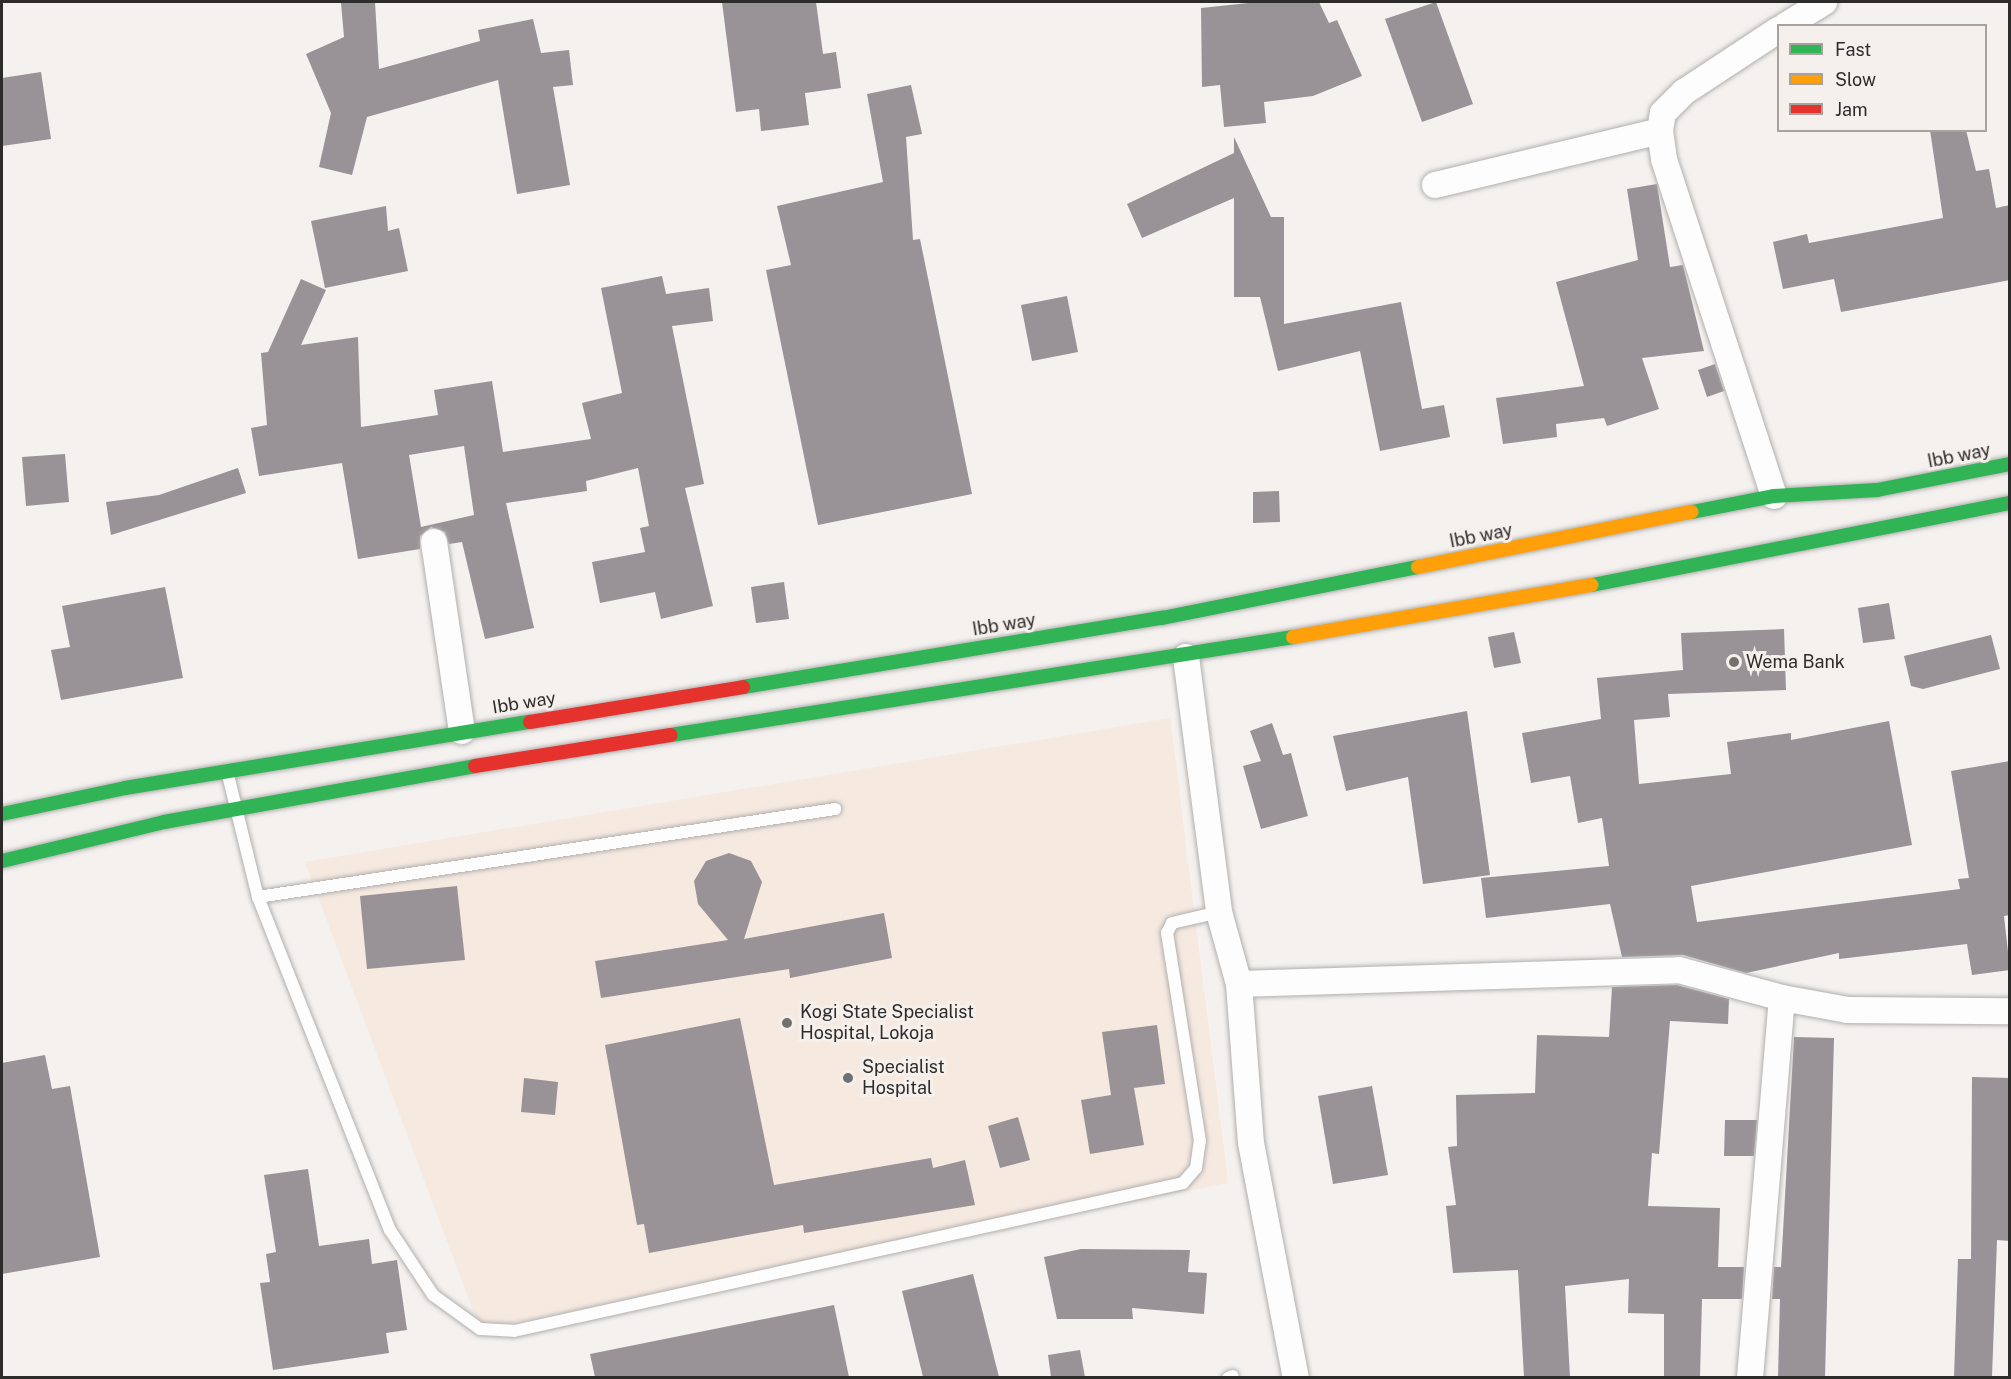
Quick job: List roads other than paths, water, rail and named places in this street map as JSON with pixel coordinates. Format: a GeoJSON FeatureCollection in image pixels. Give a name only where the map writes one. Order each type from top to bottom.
{"type":"FeatureCollection","features":[{"type":"Feature","properties":{"kind":"highway","name":"Ibb way"},"geometry":{"type":"LineString","coordinates":[[2,814],[226,771],[462,731],[1162,618],[1774,496],[1877,490],[2010,464]]}},
{"type":"Feature","properties":{"kind":"highway"},"geometry":{"type":"LineString","coordinates":[[2,861],[235,810],[516,759],[1186,657],[1465,610],[2010,503]]}},
{"type":"Feature","properties":{"kind":"street"},"geometry":{"type":"LineString","coordinates":[[1788,24],[1824,2]]}},
{"type":"Feature","properties":{"kind":"street"},"geometry":{"type":"LineString","coordinates":[[1774,496],[1664,159],[1660,131],[1663,113],[1684,92],[1777,31]]}},
{"type":"Feature","properties":{"kind":"street"},"geometry":{"type":"LineString","coordinates":[[1435,185],[1660,131]]}},
{"type":"Feature","properties":{"kind":"street"},"geometry":{"type":"LineString","coordinates":[[434,542],[462,731]]}},
{"type":"Feature","properties":{"kind":"street"},"geometry":{"type":"LineString","coordinates":[[1186,657],[1219,912],[1239,984],[1251,1143],[1296,1377]]}},
{"type":"Feature","properties":{"kind":"street"},"geometry":{"type":"LineString","coordinates":[[1239,984],[1679,970],[1782,998],[1848,1010],[2010,1011]]}},
{"type":"Feature","properties":{"kind":"street"},"geometry":{"type":"LineString","coordinates":[[1750,1377],[1782,998]]}},
{"type":"Feature","properties":{"kind":"lane"},"geometry":{"type":"LineString","coordinates":[[226,771],[258,897],[390,1230],[433,1295],[480,1329],[514,1331],[1183,1183],[1196,1168],[1200,1141],[1167,933],[1180,920],[1219,912]]}},
{"type":"Feature","properties":{"kind":"lane"},"geometry":{"type":"LineString","coordinates":[[258,897],[835,809]]}},
{"type":"Feature","properties":{"kind":"place","name":"Wema Bank"},"geometry":{"type":"Point","coordinates":[1734,662]}},
{"type":"Feature","properties":{"kind":"place","name":"Kogi State Specialist Hospital, Lokoja"},"geometry":{"type":"Point","coordinates":[787,1023]}},
{"type":"Feature","properties":{"kind":"place","name":"Specialist Hospital"},"geometry":{"type":"Point","coordinates":[848,1078]}}]}
